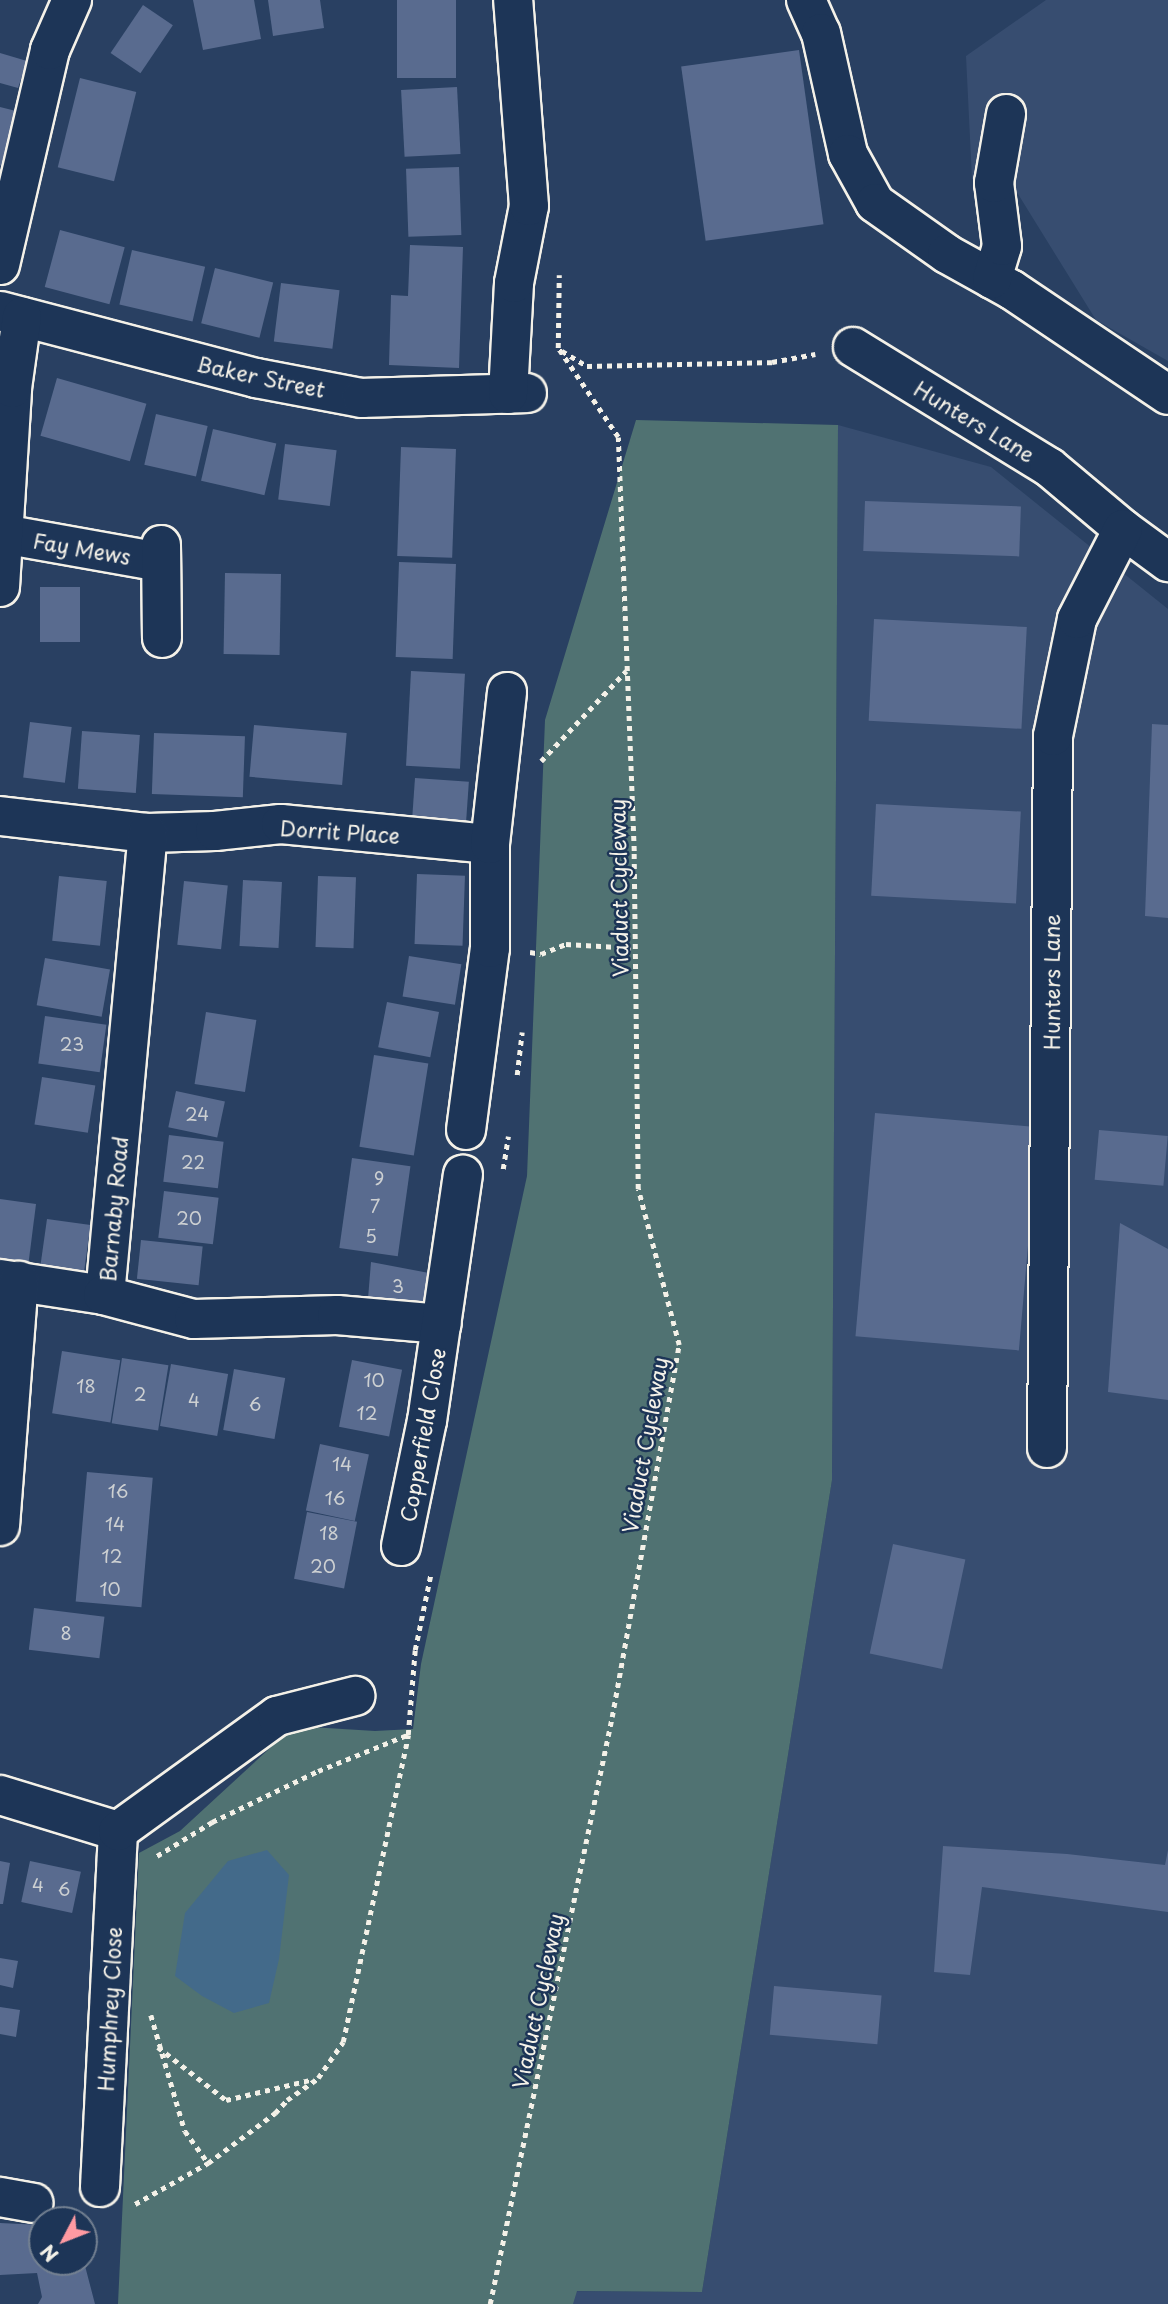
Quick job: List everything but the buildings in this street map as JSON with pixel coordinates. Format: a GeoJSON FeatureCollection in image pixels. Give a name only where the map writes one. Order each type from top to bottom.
{"type":"FeatureCollection","features":[{"type":"Feature","properties":{"kind":"street","name":"Baker Street"},"geometry":{"type":"LineString","coordinates":[[11,314],[256,378],[362,398],[518,393],[514,283],[529,206],[513,0]]}},
{"type":"Feature","properties":{"kind":"street"},"geometry":{"type":"LineString","coordinates":[[806,0],[821,33],[848,154],[875,203],[947,254],[992,279],[1168,396]]}},
{"type":"Feature","properties":{"kind":"street"},"geometry":{"type":"LineString","coordinates":[[0,265],[59,4]]}},
{"type":"Feature","properties":{"kind":"street"},"geometry":{"type":"LineString","coordinates":[[992,279],[1002,246],[994,183],[1006,114]]}},
{"type":"Feature","properties":{"kind":"street"},"geometry":{"type":"LineString","coordinates":[[0,587],[12,388],[11,314]]}},
{"type":"Feature","properties":{"kind":"street","name":"Hunters Lane"},"geometry":{"type":"LineString","coordinates":[[853,347],[1049,467],[1123,529],[1168,562]]}},
{"type":"Feature","properties":{"kind":"street","name":"Hunters Lane"},"geometry":{"type":"LineString","coordinates":[[1047,1448],[1053,736],[1077,619],[1123,529]]}},
{"type":"Feature","properties":{"kind":"street","name":"Fay Mews"},"geometry":{"type":"LineString","coordinates":[[3,534],[161,554],[162,638]]}},
{"type":"Feature","properties":{"kind":"street"},"geometry":{"type":"LineString","coordinates":[[466,1130],[491,948],[490,844],[507,692]]}},
{"type":"Feature","properties":{"kind":"street","name":"Dorrit Place"},"geometry":{"type":"LineString","coordinates":[[0,816],[148,833],[215,831],[281,824],[490,844]]}},
{"type":"Feature","properties":{"kind":"street","name":"Barnaby Road"},"geometry":{"type":"LineString","coordinates":[[0,1526],[9,1280],[103,1295],[148,833]]}},
{"type":"Feature","properties":{"kind":"street","name":"Copperfield Close"},"geometry":{"type":"LineString","coordinates":[[401,1546],[427,1421],[463,1175]]}},
{"type":"Feature","properties":{"kind":"street","name":"Copperfield Close"},"geometry":{"type":"LineString","coordinates":[[103,1295],[194,1319],[337,1315],[442,1324]]}},
{"type":"Feature","properties":{"kind":"street"},"geometry":{"type":"LineString","coordinates":[[0,1794],[118,1831],[277,1717],[355,1696]]}},
{"type":"Feature","properties":{"kind":"street","name":"Humphrey Close"},"geometry":{"type":"LineString","coordinates":[[112,2199],[109,2015],[118,1831]]}},
{"type":"Feature","properties":{"kind":"path","name":"Viaduct Cycleway"},"geometry":{"type":"LineString","coordinates":[[490,2304],[612,1717],[679,1345],[638,1189],[635,948],[618,437],[558,348],[587,366],[772,362],[853,347]]}},
{"type":"Feature","properties":{"kind":"path"},"geometry":{"type":"LineString","coordinates":[[533,770],[627,670]]}},
{"type":"Feature","properties":{"kind":"path"},"geometry":{"type":"LineString","coordinates":[[525,964],[525,952],[541,954],[566,944],[635,948]]}},
{"type":"Feature","properties":{"kind":"path"},"geometry":{"type":"LineString","coordinates":[[516,1080],[523,1026]]}},
{"type":"Feature","properties":{"kind":"path"},"geometry":{"type":"LineString","coordinates":[[502,1176],[508,1135]]}},
{"type":"Feature","properties":{"kind":"path"},"geometry":{"type":"LineString","coordinates":[[112,2199],[208,2163],[318,2078],[343,2042],[408,1735],[415,1650],[432,1568]]}},
{"type":"Feature","properties":{"kind":"path"},"geometry":{"type":"LineString","coordinates":[[115,1882],[212,1822],[318,1771],[408,1735]]}},
{"type":"Feature","properties":{"kind":"path"},"geometry":{"type":"LineString","coordinates":[[150,2011],[158,2047],[185,2131],[208,2163]]}},
{"type":"Feature","properties":{"kind":"path"},"geometry":{"type":"LineString","coordinates":[[158,2047],[226,2100],[318,2078]]}},
{"type":"Feature","properties":{"kind":"shaded area"},"geometry":{"type":"Polygon","coordinates":[[[1046,0],[1168,0],[1168,361],[1096,320],[1013,186],[972,179],[966,56],[1046,0]]]}},
{"type":"Feature","properties":{"kind":"shaded area"},"geometry":{"type":"Polygon","coordinates":[[[838,425],[991,467],[1168,609],[1168,2304],[558,2304],[560,2291],[702,2292],[832,1480],[838,425]]]}},
{"type":"Feature","properties":{"kind":"shaded area"},"geometry":{"type":"Polygon","coordinates":[[[267,1850],[289,1875],[279,1959],[269,2003],[234,2013],[202,1996],[175,1976],[185,1913],[228,1861],[267,1850]]]}},
{"type":"Feature","properties":{"kind":"green space"},"geometry":{"type":"Polygon","coordinates":[[[636,420],[838,425],[832,1480],[702,2292],[577,2291],[573,2304],[118,2304],[139,1853],[180,1831],[294,1726],[375,1731],[413,1729],[421,1664],[527,1176],[545,720],[636,420]]]}}]}
